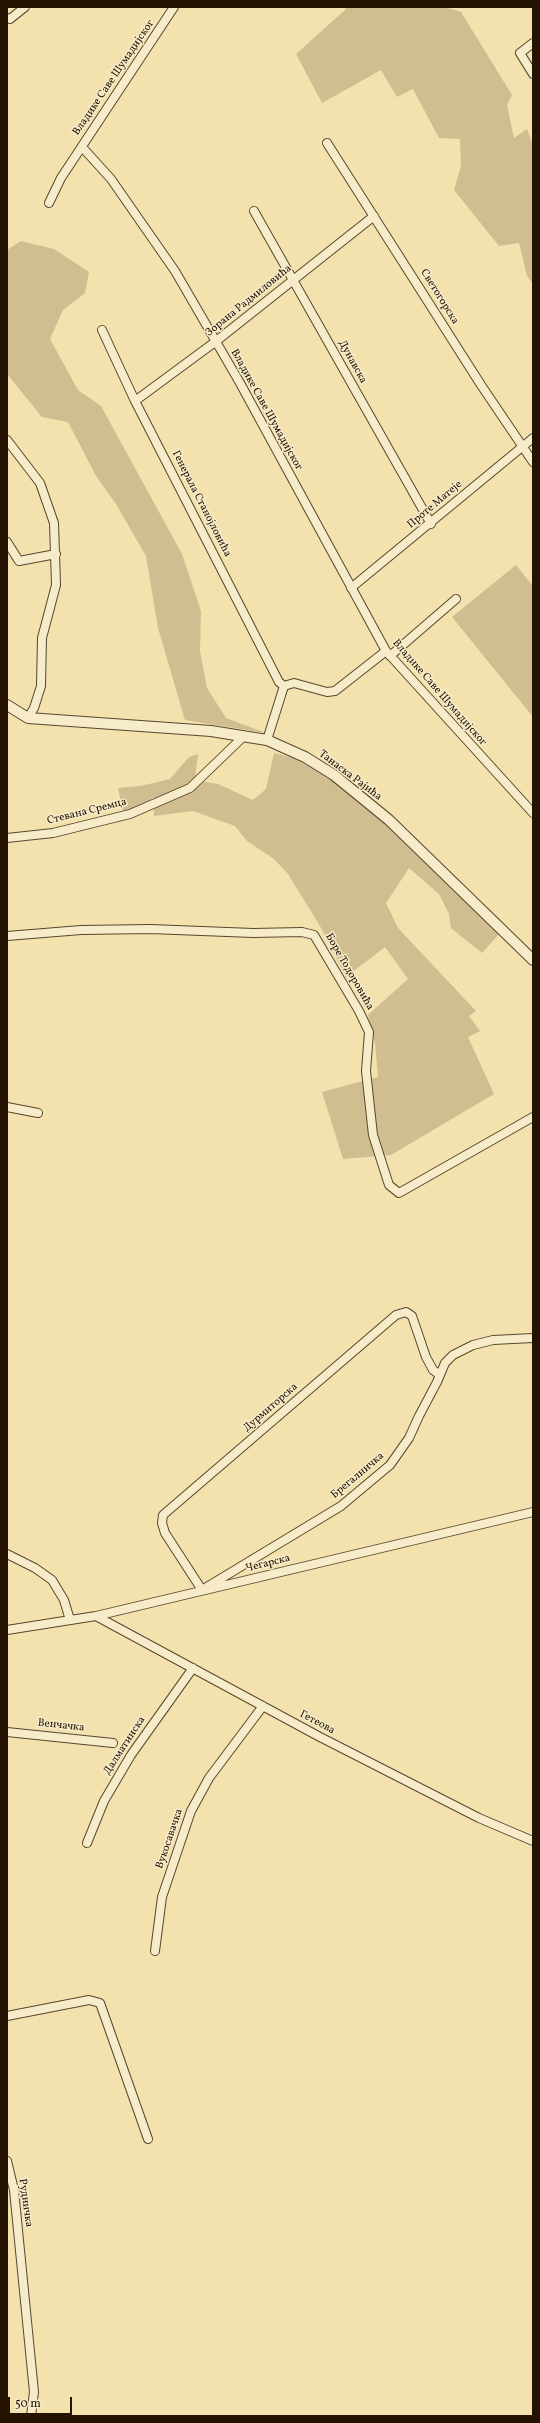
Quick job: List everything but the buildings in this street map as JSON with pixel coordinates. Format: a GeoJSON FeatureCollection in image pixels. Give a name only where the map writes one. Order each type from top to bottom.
{"type":"FeatureCollection","features":[{"type":"Feature","properties":{"kind":"street"},"geometry":{"type":"LineString","coordinates":[[7,18],[10,19],[25,7]]}},
{"type":"Feature","properties":{"kind":"street","name":"Владике Саве Шумадијског"},"geometry":{"type":"LineString","coordinates":[[174,7],[82,147],[111,179],[175,272],[240,383],[351,588],[388,653],[533,813]]}},
{"type":"Feature","properties":{"kind":"street"},"geometry":{"type":"LineString","coordinates":[[533,43],[520,53],[533,74]]}},
{"type":"Feature","properties":{"kind":"street","name":"Светогорска"},"geometry":{"type":"LineString","coordinates":[[328,143],[521,447],[533,462]]}},
{"type":"Feature","properties":{"kind":"street"},"geometry":{"type":"LineString","coordinates":[[49,203],[61,178],[82,147]]}},
{"type":"Feature","properties":{"kind":"street","name":"Дунавска"},"geometry":{"type":"LineString","coordinates":[[254,211],[294,279],[431,524]]}},
{"type":"Feature","properties":{"kind":"street","name":"Зорана Радмиловића"},"geometry":{"type":"LineString","coordinates":[[135,401],[215,342],[374,216]]}},
{"type":"Feature","properties":{"kind":"street","name":"Генерала Станојловића"},"geometry":{"type":"LineString","coordinates":[[102,330],[135,401],[279,682],[284,686]]}},
{"type":"Feature","properties":{"kind":"street","name":"Проте Матеје"},"geometry":{"type":"LineString","coordinates":[[351,588],[431,524],[533,438]]}},
{"type":"Feature","properties":{"kind":"street"},"geometry":{"type":"LineString","coordinates":[[7,440],[40,483],[54,523],[56,585],[42,638],[42,686],[34,708],[28,718]]}},
{"type":"Feature","properties":{"kind":"street"},"geometry":{"type":"LineString","coordinates":[[7,542],[19,561],[56,554]]}},
{"type":"Feature","properties":{"kind":"street"},"geometry":{"type":"LineString","coordinates":[[267,740],[284,686],[294,683],[327,692],[335,691],[388,653],[456,599]]}},
{"type":"Feature","properties":{"kind":"street","name":"Танаска Рајића"},"geometry":{"type":"LineString","coordinates":[[7,705],[28,718],[211,731],[267,740],[305,757],[362,797],[533,960]]}},
{"type":"Feature","properties":{"kind":"street","name":"Стевана Сремца"},"geometry":{"type":"LineString","coordinates":[[7,838],[52,834],[130,814],[190,788],[244,736]]}},
{"type":"Feature","properties":{"kind":"street","name":"Боре Тодоровића"},"geometry":{"type":"LineString","coordinates":[[7,936],[81,930],[150,929],[253,933],[302,932],[314,935],[359,1011],[369,1032],[366,1071],[372,1135],[388,1185],[399,1193],[533,1117]]}},
{"type":"Feature","properties":{"kind":"street"},"geometry":{"type":"LineString","coordinates":[[7,1107],[38,1113]]}},
{"type":"Feature","properties":{"kind":"street","name":"Дурмиторска"},"geometry":{"type":"LineString","coordinates":[[202,1590],[165,1533],[162,1523],[163,1515],[396,1315],[406,1312],[412,1316],[426,1357],[433,1370],[440,1375]]}},
{"type":"Feature","properties":{"kind":"street","name":"Брегалничка"},"geometry":{"type":"LineString","coordinates":[[202,1590],[341,1506],[390,1465],[409,1438],[445,1363],[454,1355],[473,1345],[493,1340],[533,1338]]}},
{"type":"Feature","properties":{"kind":"street","name":"Чегарска"},"geometry":{"type":"LineString","coordinates":[[7,1630],[96,1616],[533,1512]]}},
{"type":"Feature","properties":{"kind":"street"},"geometry":{"type":"LineString","coordinates":[[7,1554],[35,1568],[52,1580],[64,1600],[70,1620]]}},
{"type":"Feature","properties":{"kind":"street","name":"Гетеова"},"geometry":{"type":"LineString","coordinates":[[96,1616],[263,1706],[479,1818],[533,1841]]}},
{"type":"Feature","properties":{"kind":"street","name":"Далматинска"},"geometry":{"type":"LineString","coordinates":[[87,1842],[104,1801],[131,1755],[193,1668]]}},
{"type":"Feature","properties":{"kind":"street","name":"Вукосавачка"},"geometry":{"type":"LineString","coordinates":[[155,1951],[162,1897],[191,1810],[210,1778],[263,1706]]}},
{"type":"Feature","properties":{"kind":"street","name":"Венчачка"},"geometry":{"type":"LineString","coordinates":[[7,1732],[112,1743]]}},
{"type":"Feature","properties":{"kind":"street"},"geometry":{"type":"LineString","coordinates":[[7,2016],[89,2000],[100,2003],[148,2139]]}},
{"type":"Feature","properties":{"kind":"street","name":"Рудничка"},"geometry":{"type":"LineString","coordinates":[[7,2161],[14,2190],[27,2319],[34,2399],[31,2416]]}},
{"type":"Feature","properties":{"kind":"shaded area"},"geometry":{"type":"Polygon","coordinates":[[[345,7],[444,7],[461,12],[512,95],[507,105],[514,138],[527,129],[533,145],[533,284],[527,276],[519,243],[499,246],[454,190],[461,166],[460,139],[439,138],[413,89],[397,97],[381,70],[322,103],[296,54],[346,9],[345,7]]]}},
{"type":"Feature","properties":{"kind":"shaded area"},"geometry":{"type":"Polygon","coordinates":[[[21,241],[54,249],[89,272],[85,293],[63,310],[50,339],[78,390],[101,406],[182,554],[201,611],[200,651],[207,688],[226,718],[266,733],[185,720],[158,628],[146,556],[116,504],[96,476],[68,422],[42,417],[7,374],[7,250],[21,241]]]}},
{"type":"Feature","properties":{"kind":"shaded area"},"geometry":{"type":"Polygon","coordinates":[[[516,565],[533,586],[533,717],[452,617],[516,565]]]}},
{"type":"Feature","properties":{"kind":"shaded area"},"geometry":{"type":"Polygon","coordinates":[[[274,753],[290,757],[332,776],[380,814],[500,933],[482,953],[451,928],[449,914],[439,894],[409,868],[386,903],[398,928],[476,1011],[469,1016],[480,1031],[468,1037],[494,1094],[391,1155],[343,1159],[322,1092],[378,1077],[375,1043],[368,1015],[408,979],[385,947],[346,977],[320,926],[288,874],[274,859],[247,841],[235,826],[193,811],[154,816],[154,797],[139,807],[123,812],[118,788],[141,786],[170,779],[189,757],[198,754],[195,780],[218,784],[253,800],[266,789],[274,753]]]}}]}
